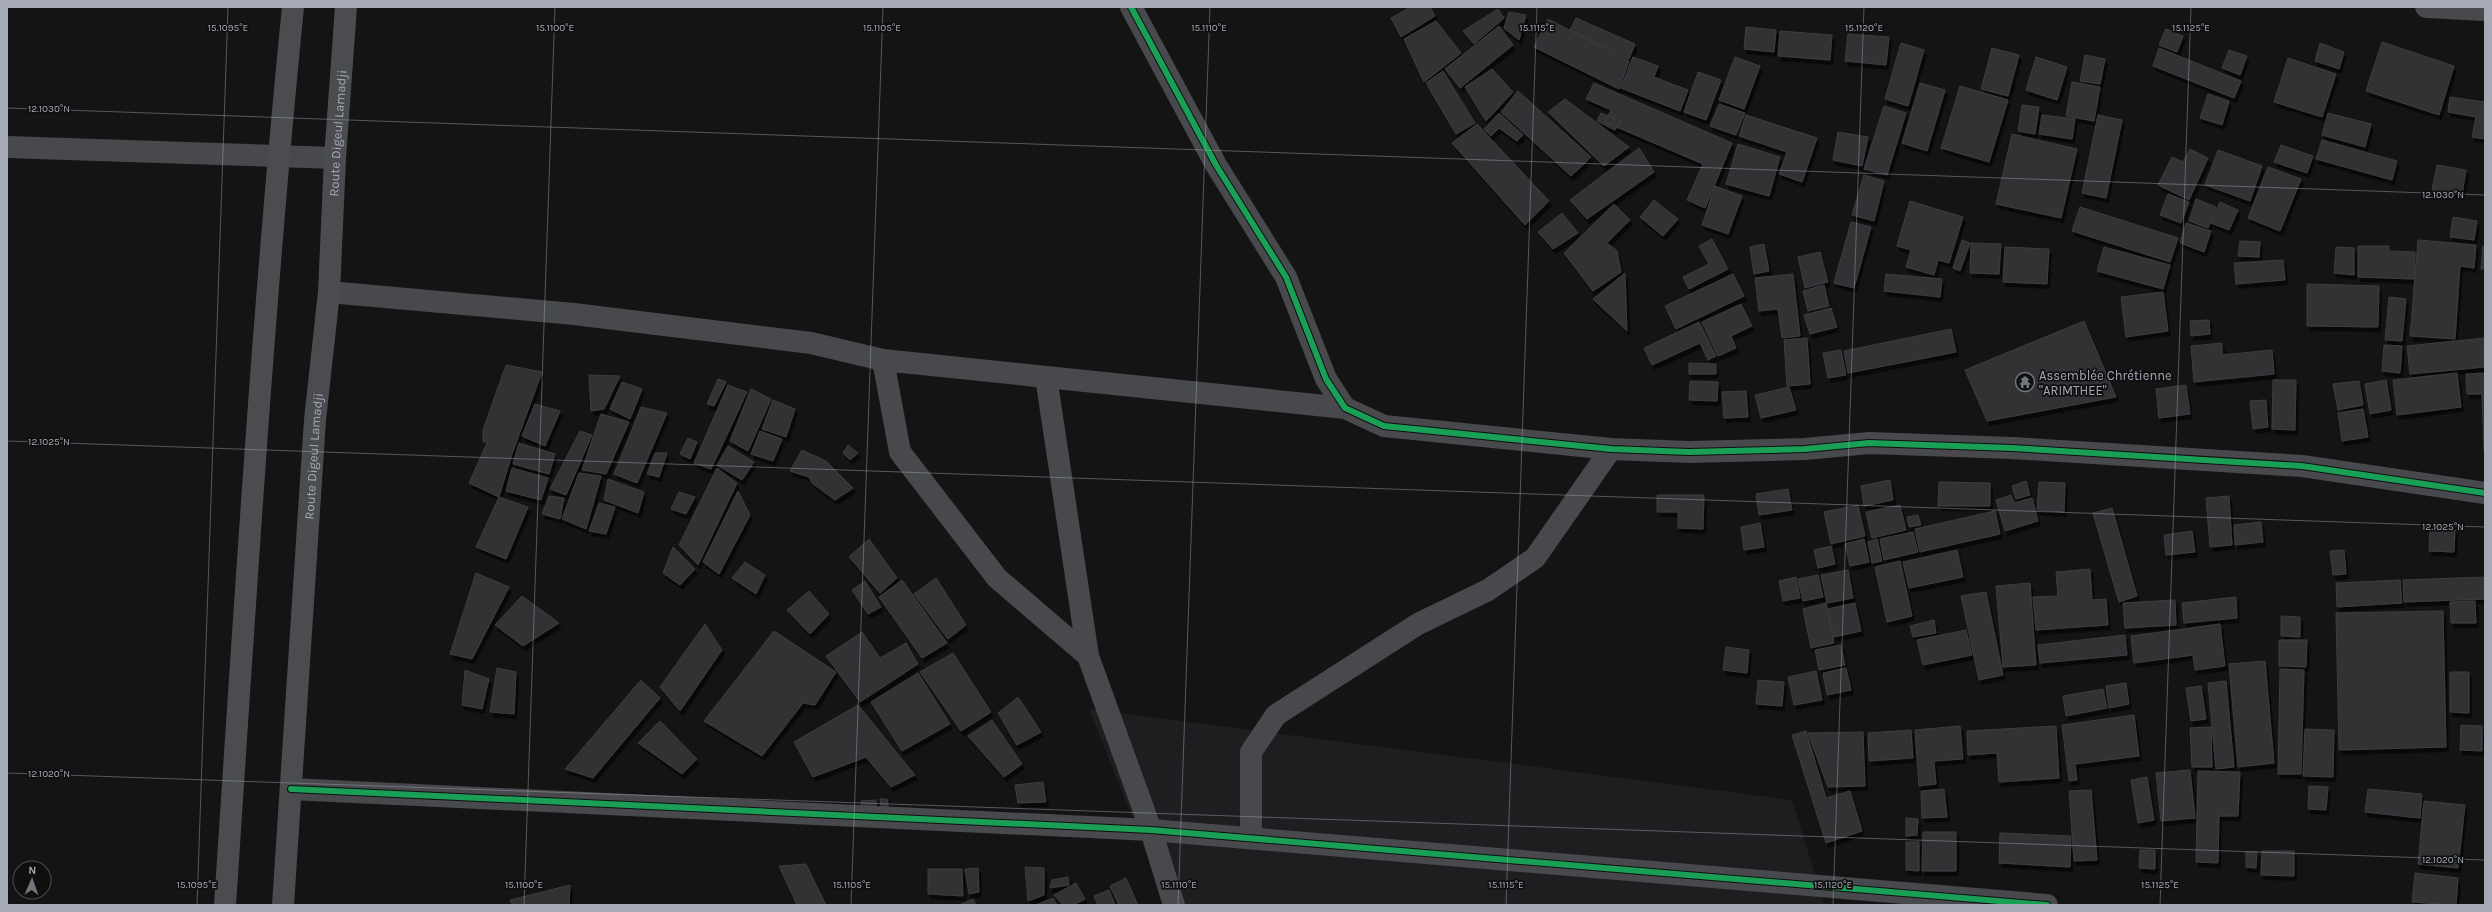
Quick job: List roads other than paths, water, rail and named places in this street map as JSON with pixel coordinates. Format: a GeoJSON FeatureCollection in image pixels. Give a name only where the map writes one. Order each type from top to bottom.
{"type":"FeatureCollection","features":[{"type":"Feature","properties":{"kind":"main road"},"geometry":{"type":"LineString","coordinates":[[225,905],[278,156],[293,7]]}},
{"type":"Feature","properties":{"kind":"main road","name":"Route Digeul Lamadji"},"geometry":{"type":"LineString","coordinates":[[283,905],[314,420],[330,292],[335,158],[346,7]]}},
{"type":"Feature","properties":{"kind":"street"},"geometry":{"type":"LineString","coordinates":[[1131,7],[1216,164],[1286,277],[1326,379],[1345,408]]}},
{"type":"Feature","properties":{"kind":"street"},"geometry":{"type":"LineString","coordinates":[[2426,7],[2485,10]]}},
{"type":"Feature","properties":{"kind":"street"},"geometry":{"type":"LineString","coordinates":[[7,147],[335,158]]}},
{"type":"Feature","properties":{"kind":"street"},"geometry":{"type":"LineString","coordinates":[[330,292],[574,314],[811,343],[883,360],[1345,408],[1384,426],[1611,449],[1689,452],[1805,449],[1869,443],[2004,447],[2302,466],[2485,493]]}},
{"type":"Feature","properties":{"kind":"street"},"geometry":{"type":"LineString","coordinates":[[883,360],[900,452],[997,578],[1088,656]]}},
{"type":"Feature","properties":{"kind":"street"},"geometry":{"type":"LineString","coordinates":[[1046,377],[1088,656],[1151,830],[1174,905]]}},
{"type":"Feature","properties":{"kind":"street"},"geometry":{"type":"LineString","coordinates":[[1251,838],[1251,752],[1276,715],[1411,628],[1488,590],[1535,558],[1611,449]]}},
{"type":"Feature","properties":{"kind":"street"},"geometry":{"type":"LineString","coordinates":[[290,789],[1151,830],[2047,905]]}},
{"type":"Feature","properties":{"kind":"place","name":"Assemblée Chrétienne \"ARIMTHEE\""},"geometry":{"type":"Point","coordinates":[2025,382]}}]}
